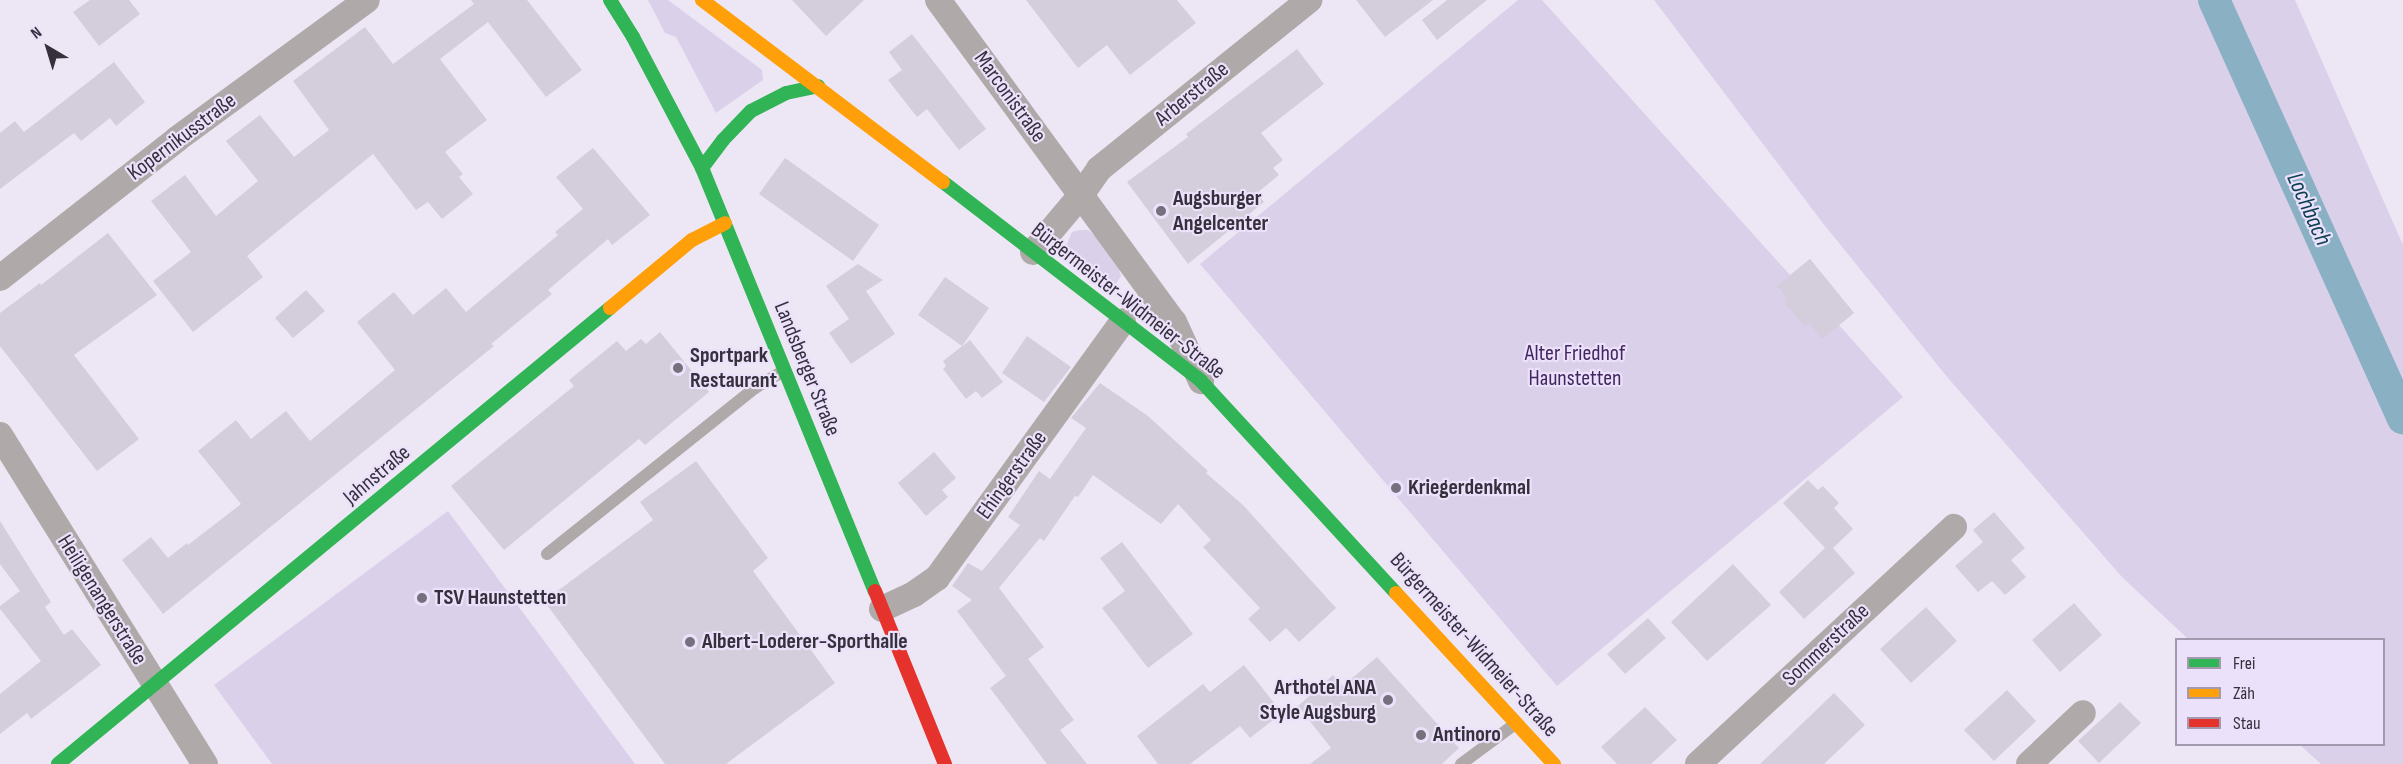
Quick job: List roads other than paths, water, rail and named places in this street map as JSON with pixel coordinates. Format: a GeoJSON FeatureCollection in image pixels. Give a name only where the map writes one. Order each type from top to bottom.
{"type":"FeatureCollection","features":[{"type":"Feature","properties":{"kind":"street","name":"Kopernikusstraße"},"geometry":{"type":"LineString","coordinates":[[0,278],[177,139],[367,0]]}},
{"type":"Feature","properties":{"kind":"street","name":"Landsberger Straße"},"geometry":{"type":"LineString","coordinates":[[610,0],[639,47],[702,168],[945,764]]}},
{"type":"Feature","properties":{"kind":"street","name":"Bürgermeister-Widmeier-Straße"},"geometry":{"type":"LineString","coordinates":[[702,0],[818,86],[1201,381],[1315,501],[1554,764]]}},
{"type":"Feature","properties":{"kind":"street","name":"Marconistraße"},"geometry":{"type":"LineString","coordinates":[[938,0],[1174,322],[1201,381]]}},
{"type":"Feature","properties":{"kind":"street","name":"Arberstraße"},"geometry":{"type":"LineString","coordinates":[[1081,195],[1099,169],[1309,0]]}},
{"type":"Feature","properties":{"kind":"street"},"geometry":{"type":"LineString","coordinates":[[702,168],[723,140],[751,111],[786,93],[818,86]]}},
{"type":"Feature","properties":{"kind":"street"},"geometry":{"type":"LineString","coordinates":[[1033,252],[1081,195]]}},
{"type":"Feature","properties":{"kind":"street","name":"Jahnstraße"},"geometry":{"type":"LineString","coordinates":[[58,764],[155,687],[692,240],[725,223]]}},
{"type":"Feature","properties":{"kind":"street","name":"Ehingerstraße"},"geometry":{"type":"LineString","coordinates":[[882,609],[914,594],[937,578],[1124,321]]}},
{"type":"Feature","properties":{"kind":"street","name":"Heiligenangerstraße"},"geometry":{"type":"LineString","coordinates":[[0,435],[205,764]]}},
{"type":"Feature","properties":{"kind":"street","name":"Sommerstraße"},"geometry":{"type":"LineString","coordinates":[[1698,764],[1954,527]]}},
{"type":"Feature","properties":{"kind":"street"},"geometry":{"type":"LineString","coordinates":[[2029,764],[2083,713]]}},
{"type":"Feature","properties":{"kind":"lane"},"geometry":{"type":"LineString","coordinates":[[547,554],[755,388],[784,370]]}},
{"type":"Feature","properties":{"kind":"lane"},"geometry":{"type":"LineString","coordinates":[[1461,764],[1516,723]]}},
{"type":"Feature","properties":{"kind":"waterway","name":"Lochbach"},"geometry":{"type":"LineString","coordinates":[[2214,0],[2403,418]]}},
{"type":"Feature","properties":{"kind":"place","name":"Augsburger Angelcenter"},"geometry":{"type":"Point","coordinates":[1161,211]}},
{"type":"Feature","properties":{"kind":"place","name":"Sportpark Restaurant"},"geometry":{"type":"Point","coordinates":[678,368]}},
{"type":"Feature","properties":{"kind":"place","name":"Kriegerdenkmal"},"geometry":{"type":"Point","coordinates":[1396,488]}},
{"type":"Feature","properties":{"kind":"place","name":"TSV Haunstetten"},"geometry":{"type":"Point","coordinates":[422,598]}},
{"type":"Feature","properties":{"kind":"place","name":"Albert-Loderer-Sporthalle"},"geometry":{"type":"Point","coordinates":[690,642]}},
{"type":"Feature","properties":{"kind":"place","name":"Arthotel ANA Style Augsburg"},"geometry":{"type":"Point","coordinates":[1388,700]}},
{"type":"Feature","properties":{"kind":"place","name":"Antinoro"},"geometry":{"type":"Point","coordinates":[1421,735]}},
{"type":"Feature","properties":{"kind":"park label","name":"Alter Friedhof Haunstetten"},"geometry":{"type":"Point","coordinates":[1575,366]}}]}
